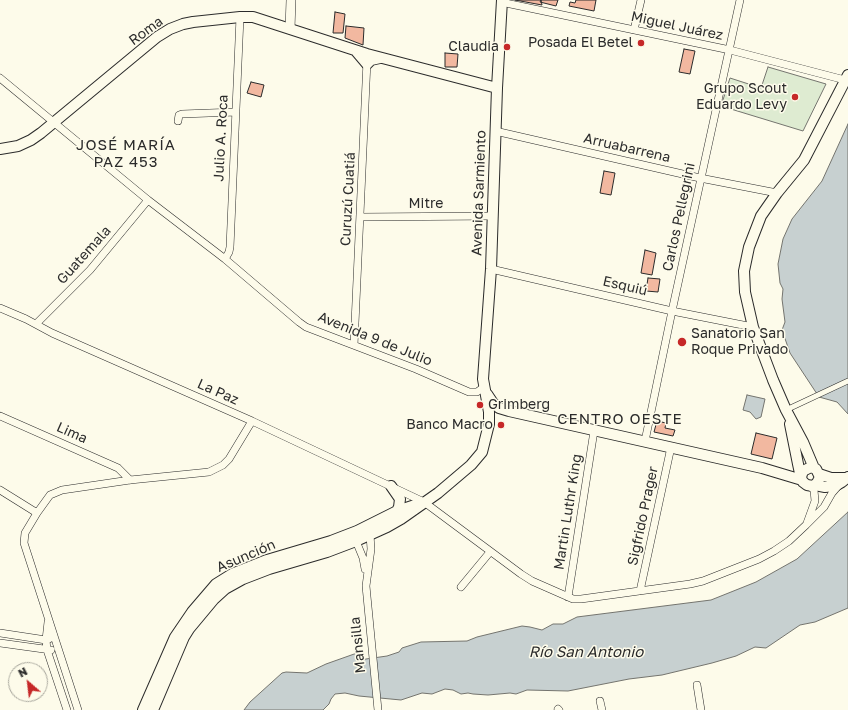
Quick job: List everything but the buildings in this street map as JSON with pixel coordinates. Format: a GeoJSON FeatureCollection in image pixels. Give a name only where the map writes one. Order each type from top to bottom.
{"type":"FeatureCollection","features":[{"type":"Feature","properties":{"kind":"main road","name":"Avenida Sarmiento"},"geometry":{"type":"LineString","coordinates":[[484,387],[491,269],[495,131],[502,1]]}},
{"type":"Feature","properties":{"kind":"main road","name":"Roma"},"geometry":{"type":"LineString","coordinates":[[0,149],[18,146],[31,140],[54,123],[157,37],[170,29],[193,22],[253,17],[356,51],[367,59],[380,58],[497,88]]}},
{"type":"Feature","properties":{"kind":"main road"},"geometry":{"type":"LineString","coordinates":[[813,479],[792,431],[786,410],[753,327],[744,288],[745,264],[757,225],[777,193],[804,160],[847,78]]}},
{"type":"Feature","properties":{"kind":"main road"},"geometry":{"type":"LineString","coordinates":[[484,387],[493,403],[499,408],[509,411],[813,479],[835,486],[846,479]]}},
{"type":"Feature","properties":{"kind":"main road","name":"Asunción"},"geometry":{"type":"LineString","coordinates":[[153,710],[189,629],[214,599],[225,589],[243,579],[269,569],[327,552],[362,534],[401,519],[438,493],[471,465],[482,452],[489,424],[489,412],[484,387]]}},
{"type":"Feature","properties":{"kind":"main road"},"geometry":{"type":"LineString","coordinates":[[786,410],[797,428],[813,479]]}},
{"type":"Feature","properties":{"kind":"main road"},"geometry":{"type":"LineString","coordinates":[[489,424],[497,414],[509,411]]}},
{"type":"Feature","properties":{"kind":"main road"},"geometry":{"type":"LineString","coordinates":[[391,486],[400,499],[397,510]]}},
{"type":"Feature","properties":{"kind":"main road","name":"Asunción"},"geometry":{"type":"LineString","coordinates":[[143,710],[175,637],[192,612],[223,578],[267,560],[362,534],[397,510],[424,502]]}},
{"type":"Feature","properties":{"kind":"street"},"geometry":{"type":"LineString","coordinates":[[290,29],[291,0]]}},
{"type":"Feature","properties":{"kind":"street"},"geometry":{"type":"LineString","coordinates":[[634,30],[641,0]]}},
{"type":"Feature","properties":{"kind":"street","name":"Carlos Pellegrini"},"geometry":{"type":"LineString","coordinates":[[645,441],[700,178],[730,50],[740,0]]}},
{"type":"Feature","properties":{"kind":"street","name":"Miguel Juárez"},"geometry":{"type":"LineString","coordinates":[[502,1],[730,50],[847,78]]}},
{"type":"Feature","properties":{"kind":"street","name":"Julio A. Roca"},"geometry":{"type":"LineString","coordinates":[[225,259],[230,248],[240,17]]}},
{"type":"Feature","properties":{"kind":"street","name":"Curuzú Cuatiá"},"geometry":{"type":"LineString","coordinates":[[354,345],[367,59]]}},
{"type":"Feature","properties":{"kind":"street","name":"Avenida 9 de Julio"},"geometry":{"type":"LineString","coordinates":[[0,78],[148,200],[225,259],[299,322],[323,334],[416,369],[469,392],[477,392],[484,387]]}},
{"type":"Feature","properties":{"kind":"street"},"geometry":{"type":"LineString","coordinates":[[178,121],[179,115],[182,114],[236,112]]}},
{"type":"Feature","properties":{"kind":"street","name":"Arruabarrena"},"geometry":{"type":"LineString","coordinates":[[495,131],[700,178],[777,193]]}},
{"type":"Feature","properties":{"kind":"street","name":"Guatemala"},"geometry":{"type":"LineString","coordinates":[[36,324],[90,270],[148,200]]}},
{"type":"Feature","properties":{"kind":"street","name":"Mitre"},"geometry":{"type":"LineString","coordinates":[[360,217],[492,216]]}},
{"type":"Feature","properties":{"kind":"street","name":"Esquiú"},"geometry":{"type":"LineString","coordinates":[[491,269],[753,327]]}},
{"type":"Feature","properties":{"kind":"street","name":"La Paz"},"geometry":{"type":"LineString","coordinates":[[0,308],[52,333],[252,421],[424,502],[490,552],[532,581],[568,597]]}},
{"type":"Feature","properties":{"kind":"street"},"geometry":{"type":"LineString","coordinates":[[786,410],[848,381]]}},
{"type":"Feature","properties":{"kind":"street","name":"Lima"},"geometry":{"type":"LineString","coordinates":[[0,416],[118,468],[130,480]]}},
{"type":"Feature","properties":{"kind":"street"},"geometry":{"type":"LineString","coordinates":[[78,710],[24,543],[25,533],[37,513],[50,495],[62,490],[130,480],[202,474],[216,469],[229,459],[252,421]]}},
{"type":"Feature","properties":{"kind":"street","name":"Martin Luthr King"},"geometry":{"type":"LineString","coordinates":[[568,597],[594,431]]}},
{"type":"Feature","properties":{"kind":"street","name":"Sigfrido Prager"},"geometry":{"type":"LineString","coordinates":[[640,591],[671,447]]}},
{"type":"Feature","properties":{"kind":"street"},"geometry":{"type":"LineString","coordinates":[[813,479],[827,493],[826,505]]}},
{"type":"Feature","properties":{"kind":"street"},"geometry":{"type":"LineString","coordinates":[[806,525],[815,501],[813,479]]}},
{"type":"Feature","properties":{"kind":"street"},"geometry":{"type":"LineString","coordinates":[[568,597],[581,599],[690,584],[703,581],[759,559],[789,541],[826,505],[832,493],[846,479]]}},
{"type":"Feature","properties":{"kind":"street"},"geometry":{"type":"LineString","coordinates":[[0,490],[37,513]]}},
{"type":"Feature","properties":{"kind":"street","name":"Mansilla"},"geometry":{"type":"LineString","coordinates":[[362,534],[368,615],[378,710]]}},
{"type":"Feature","properties":{"kind":"street","name":"Mansilla"},"geometry":{"type":"LineString","coordinates":[[362,534],[371,550],[366,577]]}},
{"type":"Feature","properties":{"kind":"street"},"geometry":{"type":"LineString","coordinates":[[461,587],[490,552]]}},
{"type":"Feature","properties":{"kind":"street"},"geometry":{"type":"LineString","coordinates":[[48,620],[46,640],[47,650],[67,710]]}},
{"type":"Feature","properties":{"kind":"street"},"geometry":{"type":"LineString","coordinates":[[0,633],[46,640],[55,637]]}},
{"type":"Feature","properties":{"kind":"street"},"geometry":{"type":"LineString","coordinates":[[0,643],[47,650],[58,649]]}},
{"type":"Feature","properties":{"kind":"street"},"geometry":{"type":"LineString","coordinates":[[697,685],[701,710]]}},
{"type":"Feature","properties":{"kind":"street"},"geometry":{"type":"LineString","coordinates":[[600,701],[602,710]]}},
{"type":"Feature","properties":{"kind":"green space"},"geometry":{"type":"Polygon","coordinates":[[[768,67],[826,84],[803,131],[721,106],[730,78],[761,88],[768,67]]]}},
{"type":"Feature","properties":{"kind":"water"},"geometry":{"type":"Polygon","coordinates":[[[848,124],[848,414],[837,402],[819,397],[790,353],[782,330],[785,322],[782,299],[783,289],[780,283],[778,264],[783,239],[792,219],[822,181],[848,124]]]}},
{"type":"Feature","properties":{"kind":"water"},"geometry":{"type":"Polygon","coordinates":[[[747,395],[765,399],[761,417],[756,419],[750,412],[743,410],[747,395]]]}},
{"type":"Feature","properties":{"kind":"water","name":"Río San Antonio"},"geometry":{"type":"Polygon","coordinates":[[[848,512],[848,608],[815,622],[800,625],[766,648],[755,647],[736,656],[662,675],[629,679],[568,691],[527,690],[516,694],[510,693],[488,695],[468,693],[461,694],[453,690],[445,689],[432,694],[422,693],[401,700],[359,696],[345,693],[335,694],[323,710],[244,710],[250,702],[282,673],[307,673],[326,664],[357,653],[359,660],[387,656],[399,652],[402,648],[421,642],[467,641],[477,637],[522,626],[542,630],[553,624],[563,624],[577,617],[711,600],[756,582],[797,559],[848,512]]]}},
{"type":"Feature","properties":{"kind":"place","name":"Posada El Betel"},"geometry":{"type":"Point","coordinates":[641,43]}},
{"type":"Feature","properties":{"kind":"place","name":"Claudia"},"geometry":{"type":"Point","coordinates":[507,47]}},
{"type":"Feature","properties":{"kind":"place","name":"Grupo Scout Eduardo Levy"},"geometry":{"type":"Point","coordinates":[795,97]}},
{"type":"Feature","properties":{"kind":"place","name":"Sanatorio San Roque Privado"},"geometry":{"type":"Point","coordinates":[682,342]}},
{"type":"Feature","properties":{"kind":"place","name":"Grimberg"},"geometry":{"type":"Point","coordinates":[480,405]}},
{"type":"Feature","properties":{"kind":"place","name":"Banco Macro"},"geometry":{"type":"Point","coordinates":[501,425]}},
{"type":"Feature","properties":{"kind":"district","name":"JOSÉ MARÍA PAZ 453"},"geometry":{"type":"Point","coordinates":[126,154]}},
{"type":"Feature","properties":{"kind":"district","name":"CENTRO OESTE"},"geometry":{"type":"Point","coordinates":[620,419]}}]}
